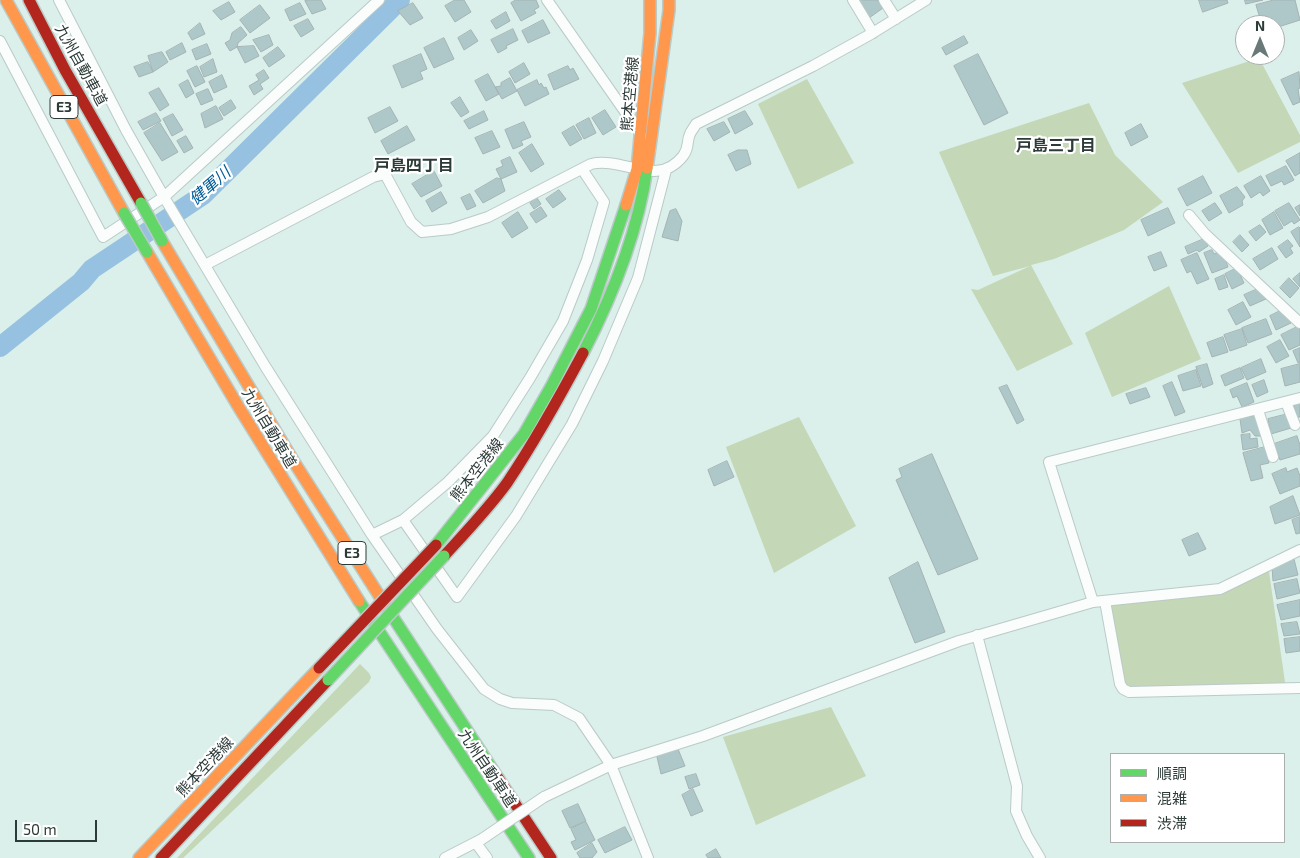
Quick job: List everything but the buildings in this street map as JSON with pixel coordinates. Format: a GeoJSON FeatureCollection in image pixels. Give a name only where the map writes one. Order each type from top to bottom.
{"type":"FeatureCollection","features":[{"type":"Feature","properties":{"kind":"main road","name":"九州自動車道"},"geometry":{"type":"LineString","coordinates":[[6,0],[146,252],[278,472],[397,659],[529,858]]}},
{"type":"Feature","properties":{"kind":"main road","name":"九州自動車道"},"geometry":{"type":"LineString","coordinates":[[29,0],[162,241],[294,462],[412,648],[551,858]]}},
{"type":"Feature","properties":{"kind":"main road","name":"熊本空港線"},"geometry":{"type":"LineString","coordinates":[[161,858],[484,512],[506,484],[554,407],[603,314],[629,248],[642,170],[641,135],[650,33],[650,0]]}},
{"type":"Feature","properties":{"kind":"main road","name":"熊本空港線"},"geometry":{"type":"LineString","coordinates":[[139,858],[436,545],[524,434],[552,385],[591,309],[651,145],[669,0]]}},
{"type":"Feature","properties":{"kind":"street"},"geometry":{"type":"LineString","coordinates":[[58,0],[126,130],[164,197],[265,366],[372,535],[437,629],[484,690],[512,703],[554,705],[579,718],[611,765],[648,858]]}},
{"type":"Feature","properties":{"kind":"street"},"geometry":{"type":"LineString","coordinates":[[0,41],[103,237],[164,197],[379,0]]}},
{"type":"Feature","properties":{"kind":"street"},"geometry":{"type":"LineString","coordinates":[[547,0],[641,135],[651,145]]}},
{"type":"Feature","properties":{"kind":"street"},"geometry":{"type":"LineString","coordinates":[[853,0],[874,33]]}},
{"type":"Feature","properties":{"kind":"street"},"geometry":{"type":"LineString","coordinates":[[884,0],[896,18]]}},
{"type":"Feature","properties":{"kind":"street"},"geometry":{"type":"LineString","coordinates":[[403,520],[457,597],[516,516],[572,424],[603,361],[638,278],[666,170],[681,158],[688,148],[689,136],[696,124],[814,66],[874,33],[926,0]]}},
{"type":"Feature","properties":{"kind":"street"},"geometry":{"type":"LineString","coordinates":[[205,265],[373,177],[385,174],[411,222],[422,232],[451,229],[488,217],[591,164],[601,161],[642,170],[666,170]]}},
{"type":"Feature","properties":{"kind":"street"},"geometry":{"type":"LineString","coordinates":[[372,535],[403,520],[448,482],[492,436],[530,378],[563,321],[587,260],[604,202],[582,169]]}},
{"type":"Feature","properties":{"kind":"street"},"geometry":{"type":"LineString","coordinates":[[1189,215],[1206,234],[1300,323]]}},
{"type":"Feature","properties":{"kind":"street"},"geometry":{"type":"LineString","coordinates":[[1093,602],[1049,462],[1300,398]]}},
{"type":"Feature","properties":{"kind":"street"},"geometry":{"type":"LineString","coordinates":[[1286,402],[1295,425]]}},
{"type":"Feature","properties":{"kind":"street"},"geometry":{"type":"LineString","coordinates":[[1258,410],[1273,457]]}},
{"type":"Feature","properties":{"kind":"street"},"geometry":{"type":"LineString","coordinates":[[445,858],[479,841],[544,797],[611,765],[703,736],[934,650],[977,636],[1093,602],[1220,589],[1300,550]]}},
{"type":"Feature","properties":{"kind":"street"},"geometry":{"type":"LineString","coordinates":[[1105,601],[1120,684],[1123,689],[1129,692],[1300,688]]}},
{"type":"Feature","properties":{"kind":"street"},"geometry":{"type":"LineString","coordinates":[[977,636],[1017,786],[1016,811],[1040,858]]}},
{"type":"Feature","properties":{"kind":"street"},"geometry":{"type":"LineString","coordinates":[[479,841],[487,858]]}},
{"type":"Feature","properties":{"kind":"green space"},"geometry":{"type":"Polygon","coordinates":[[[1237,65],[1263,65],[1300,135],[1300,142],[1238,173],[1182,83],[1237,65]]]}},
{"type":"Feature","properties":{"kind":"green space"},"geometry":{"type":"Polygon","coordinates":[[[807,79],[854,163],[798,189],[758,104],[807,79]]]}},
{"type":"Feature","properties":{"kind":"green space"},"geometry":{"type":"Polygon","coordinates":[[[1089,103],[1115,155],[1163,202],[1124,230],[1054,259],[1031,265],[1073,344],[1017,371],[971,289],[978,290],[1030,266],[993,276],[939,152],[1089,103]]]}},
{"type":"Feature","properties":{"kind":"green space"},"geometry":{"type":"Polygon","coordinates":[[[1169,286],[1201,359],[1112,397],[1085,333],[1169,286]]]}},
{"type":"Feature","properties":{"kind":"green space"},"geometry":{"type":"Polygon","coordinates":[[[799,417],[856,526],[774,573],[726,447],[799,417]]]}},
{"type":"Feature","properties":{"kind":"green space"},"geometry":{"type":"Polygon","coordinates":[[[1268,565],[1286,689],[1123,689],[1105,601],[1220,589],[1268,565]]]}},
{"type":"Feature","properties":{"kind":"green space"},"geometry":{"type":"Polygon","coordinates":[[[360,664],[371,677],[369,682],[183,858],[177,858],[360,664]]]}},
{"type":"Feature","properties":{"kind":"green space"},"geometry":{"type":"Polygon","coordinates":[[[831,707],[866,776],[756,825],[723,737],[831,707]]]}},
{"type":"Feature","properties":{"kind":"waterway","name":"健軍川"},"geometry":{"type":"LineString","coordinates":[[0,347],[81,282],[92,269],[203,195],[400,0]]}},
{"type":"Feature","properties":{"kind":"traffic: fast"},"geometry":{"type":"LineString","coordinates":[[583,353],[614,286],[631,240],[647,168]]}},
{"type":"Feature","properties":{"kind":"traffic: fast"},"geometry":{"type":"LineString","coordinates":[[141,203],[162,241]]}},
{"type":"Feature","properties":{"kind":"traffic: fast"},"geometry":{"type":"LineString","coordinates":[[436,545],[524,434],[552,385],[591,309],[626,205]]}},
{"type":"Feature","properties":{"kind":"traffic: fast"},"geometry":{"type":"LineString","coordinates":[[124,213],[147,252]]}},
{"type":"Feature","properties":{"kind":"traffic: fast"},"geometry":{"type":"LineString","coordinates":[[328,680],[444,556]]}},
{"type":"Feature","properties":{"kind":"traffic: fast"},"geometry":{"type":"LineString","coordinates":[[359,601],[529,858]]}},
{"type":"Feature","properties":{"kind":"traffic: fast"},"geometry":{"type":"LineString","coordinates":[[389,611],[498,778]]}},
{"type":"Feature","properties":{"kind":"traffic: slow"},"geometry":{"type":"LineString","coordinates":[[6,0],[124,213]]}},
{"type":"Feature","properties":{"kind":"traffic: slow"},"geometry":{"type":"LineString","coordinates":[[626,205],[637,169],[650,33],[650,0]]}},
{"type":"Feature","properties":{"kind":"traffic: slow"},"geometry":{"type":"LineString","coordinates":[[647,168],[669,0]]}},
{"type":"Feature","properties":{"kind":"traffic: slow"},"geometry":{"type":"LineString","coordinates":[[162,241],[294,462],[389,611]]}},
{"type":"Feature","properties":{"kind":"traffic: slow"},"geometry":{"type":"LineString","coordinates":[[147,252],[238,406],[359,601]]}},
{"type":"Feature","properties":{"kind":"traffic: slow"},"geometry":{"type":"LineString","coordinates":[[139,858],[319,668]]}},
{"type":"Feature","properties":{"kind":"traffic: jam"},"geometry":{"type":"LineString","coordinates":[[29,0],[65,70],[141,203]]}},
{"type":"Feature","properties":{"kind":"traffic: jam"},"geometry":{"type":"LineString","coordinates":[[444,556],[485,511],[507,483],[583,353]]}},
{"type":"Feature","properties":{"kind":"traffic: jam"},"geometry":{"type":"LineString","coordinates":[[319,668],[436,545]]}},
{"type":"Feature","properties":{"kind":"traffic: jam"},"geometry":{"type":"LineString","coordinates":[[161,858],[328,680]]}},
{"type":"Feature","properties":{"kind":"traffic: jam"},"geometry":{"type":"LineString","coordinates":[[498,778],[551,858]]}},
{"type":"Feature","properties":{"kind":"district","name":"戸島三丁目"},"geometry":{"type":"Point","coordinates":[1056,146]}},
{"type":"Feature","properties":{"kind":"district","name":"戸島四丁目"},"geometry":{"type":"Point","coordinates":[414,166]}}]}
